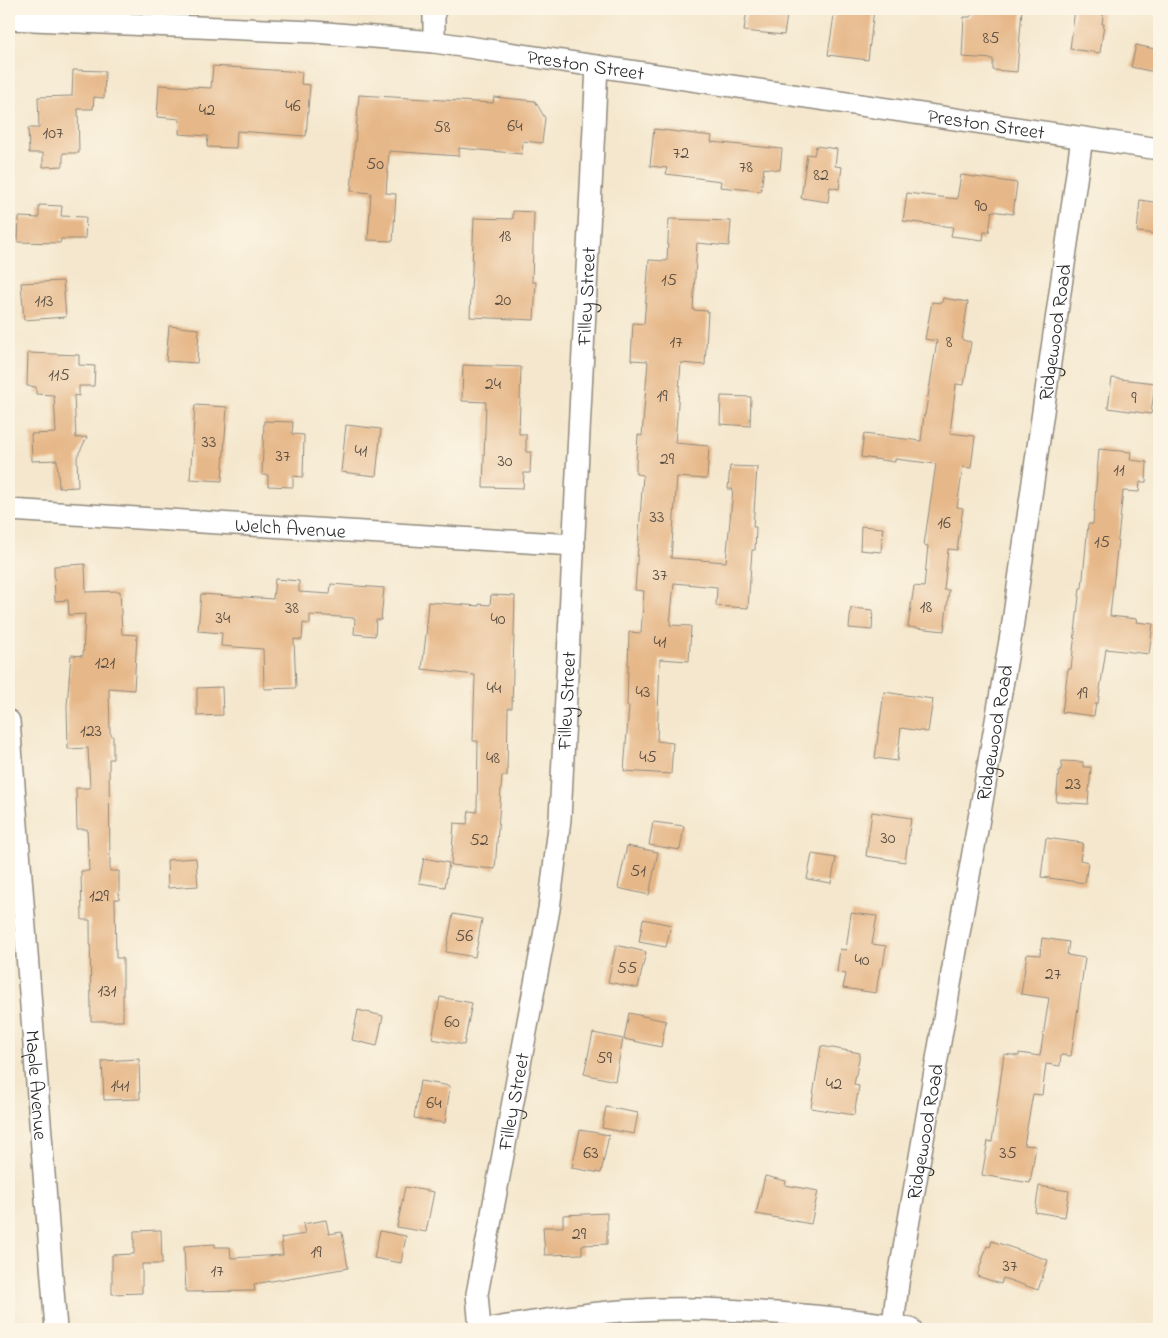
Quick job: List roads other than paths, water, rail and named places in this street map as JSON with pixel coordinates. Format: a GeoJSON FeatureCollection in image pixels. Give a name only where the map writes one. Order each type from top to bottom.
{"type":"FeatureCollection","features":[{"type":"Feature","properties":{"kind":"street"},"geometry":{"type":"LineString","coordinates":[[434,9],[434,42]]}},
{"type":"Feature","properties":{"kind":"street","name":"Preston Street"},"geometry":{"type":"LineString","coordinates":[[9,19],[314,32],[434,42],[1159,149]]}},
{"type":"Feature","properties":{"kind":"street","name":"Filley Street"},"geometry":{"type":"LineString","coordinates":[[480,1329],[477,1294],[549,909],[560,819],[597,66]]}},
{"type":"Feature","properties":{"kind":"street","name":"Ridgewood Road"},"geometry":{"type":"LineString","coordinates":[[902,1327],[898,1283],[1012,629],[1082,138]]}},
{"type":"Feature","properties":{"kind":"street","name":"Welch Avenue"},"geometry":{"type":"LineString","coordinates":[[9,510],[574,544]]}},
{"type":"Feature","properties":{"kind":"street","name":"Maple Avenue"},"geometry":{"type":"LineString","coordinates":[[9,721],[56,1329]]}},
{"type":"Feature","properties":{"kind":"street"},"geometry":{"type":"LineString","coordinates":[[490,1329],[577,1315],[689,1308],[817,1316],[902,1327]]}}]}
